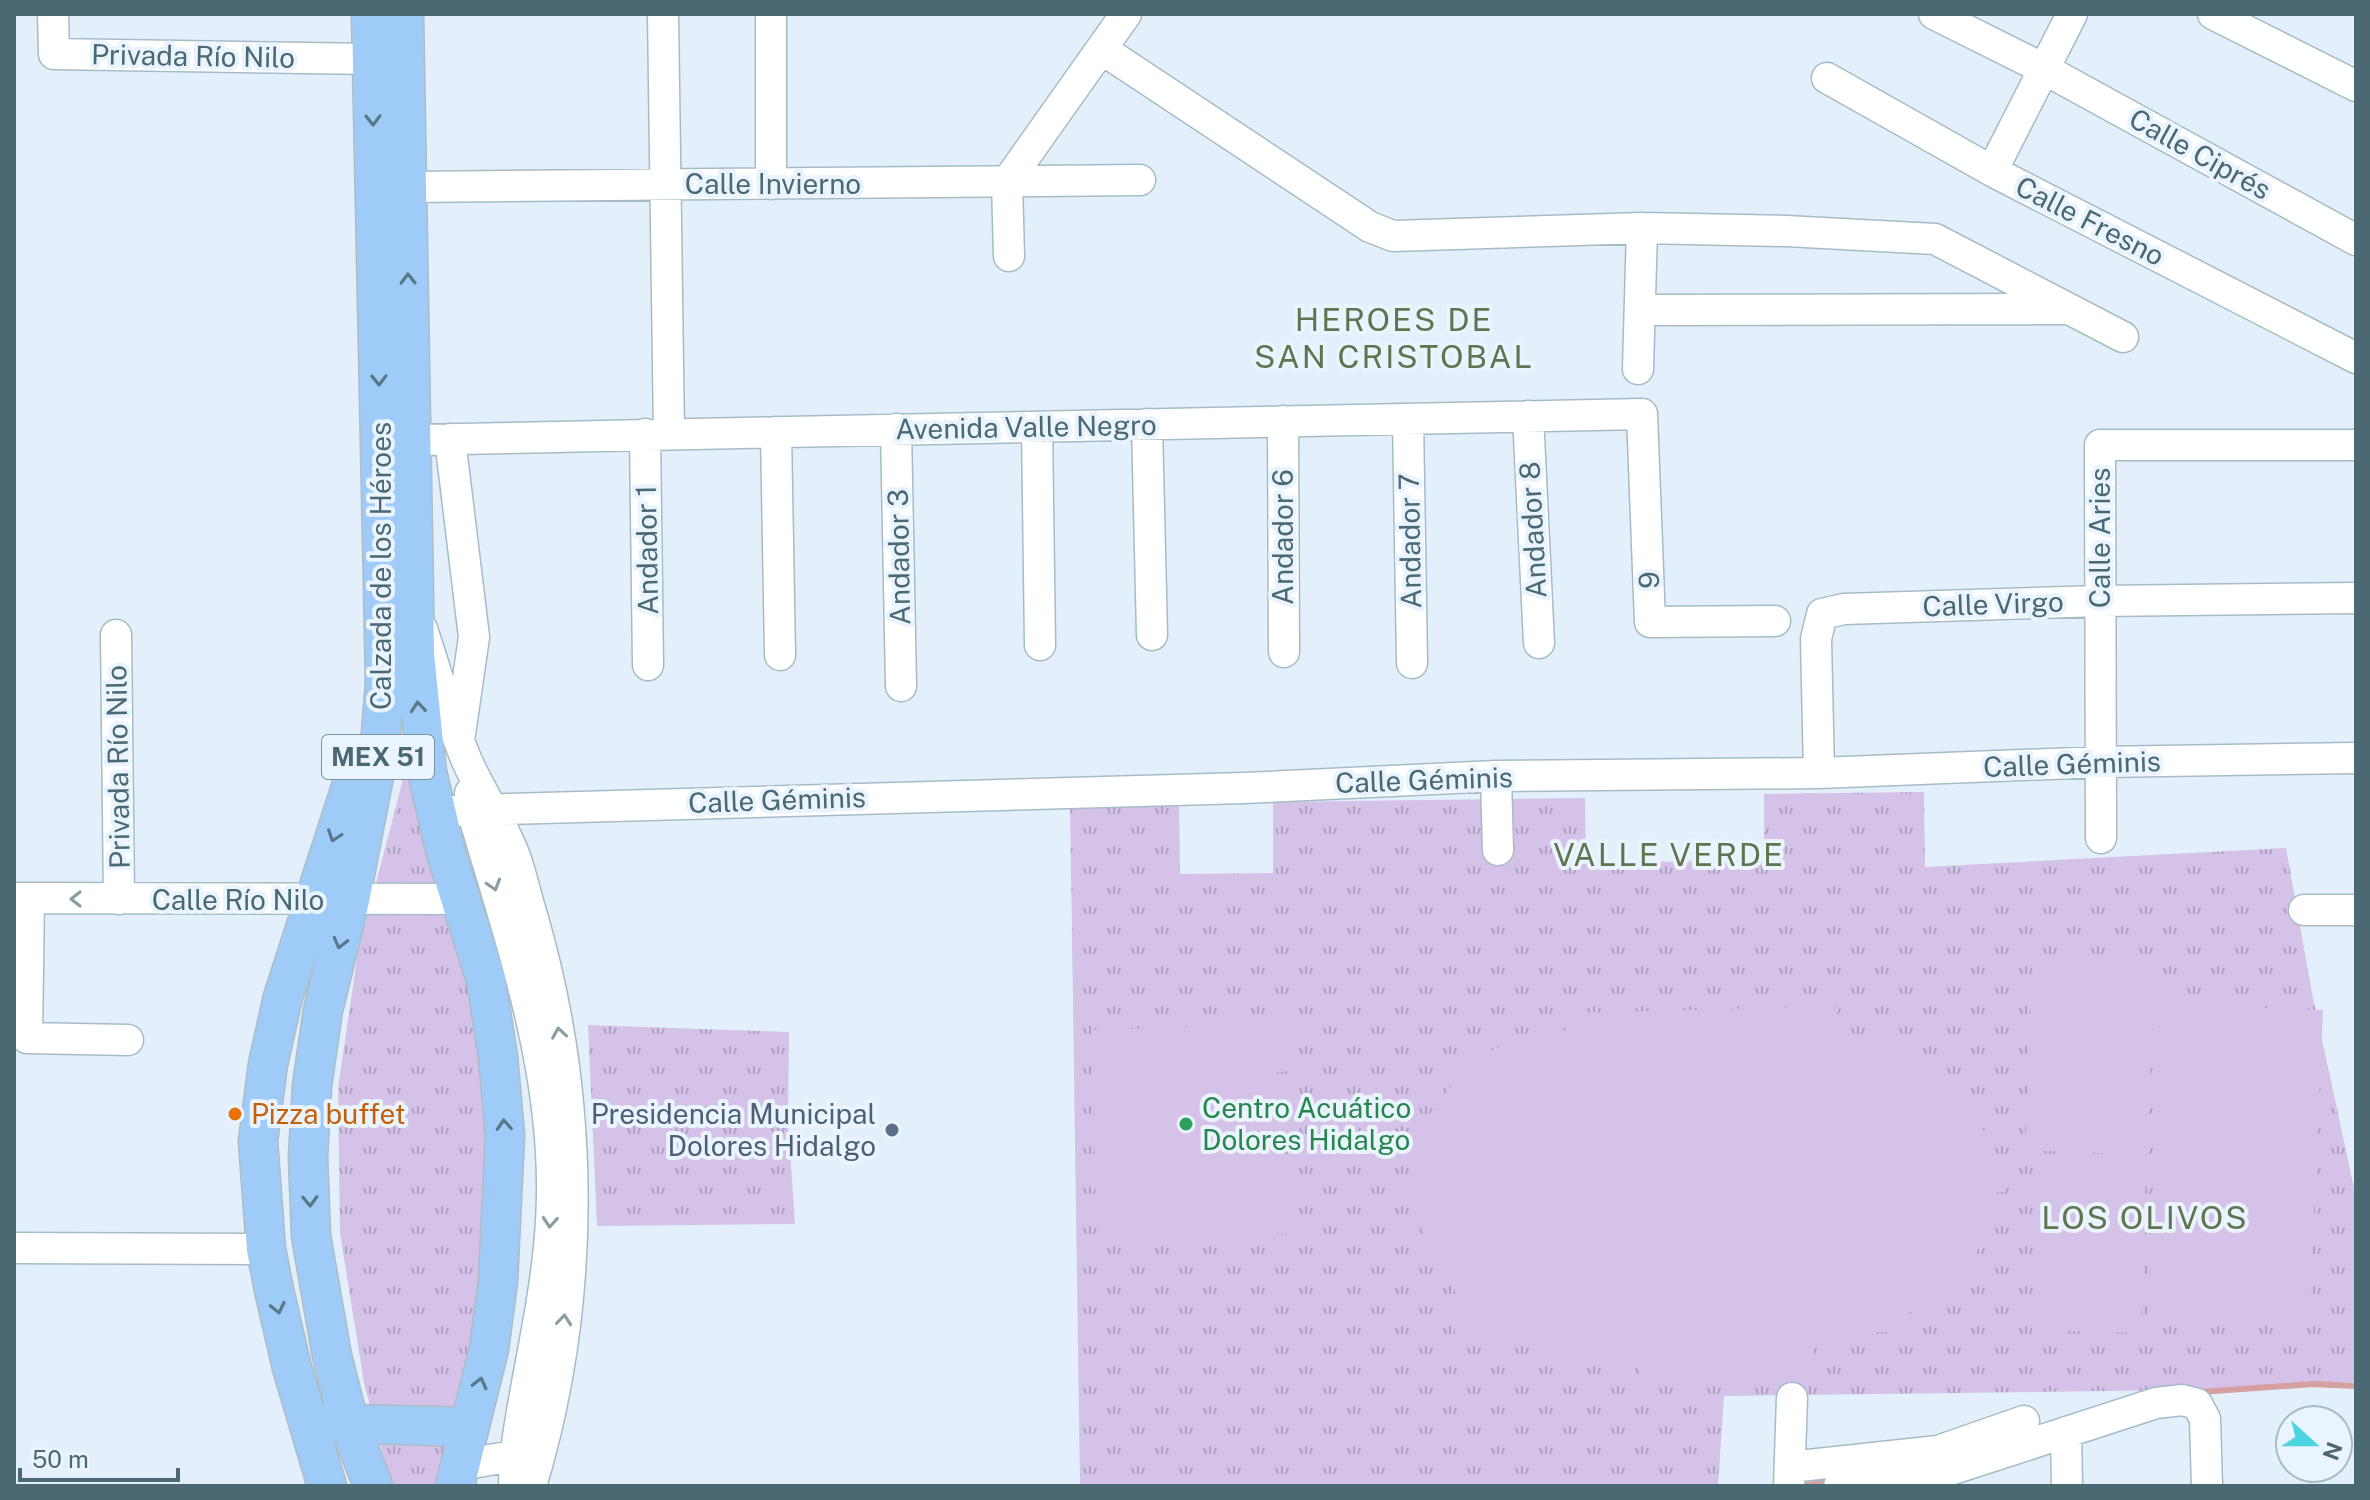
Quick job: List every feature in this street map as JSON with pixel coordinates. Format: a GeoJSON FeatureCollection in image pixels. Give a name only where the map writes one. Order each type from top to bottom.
{"type":"FeatureCollection","features":[{"type":"Feature","properties":{"kind":"main road","name":"Calzada de los Héroes"},"geometry":{"type":"LineString","coordinates":[[371,14],[385,682],[380,745],[350,900],[323,1010],[312,1086],[308,1157],[311,1236],[332,1356],[349,1423],[373,1486]]}},
{"type":"Feature","properties":{"kind":"main road","name":"Calzada de los Héroes"},"geometry":{"type":"LineString","coordinates":[[404,14],[414,604],[419,718],[427,772],[467,810],[446,853],[486,980],[498,1057],[505,1135],[498,1282],[489,1349],[457,1475]]}},
{"type":"Feature","properties":{"kind":"main road"},"geometry":{"type":"LineString","coordinates":[[327,1486],[292,1368],[266,1249],[258,1141],[268,1064],[283,997],[385,682]]}},
{"type":"Feature","properties":{"kind":"main road"},"geometry":{"type":"LineString","coordinates":[[308,1423],[469,1427]]}},
{"type":"Feature","properties":{"kind":"street","name":"Privada Río Nilo"},"geometry":{"type":"LineString","coordinates":[[53,14],[54,54],[372,59]]}},
{"type":"Feature","properties":{"kind":"street","name":"Andador 1"},"geometry":{"type":"LineString","coordinates":[[648,665],[665,185],[663,14]]}},
{"type":"Feature","properties":{"kind":"street"},"geometry":{"type":"LineString","coordinates":[[771,14],[771,184]]}},
{"type":"Feature","properties":{"kind":"street"},"geometry":{"type":"LineString","coordinates":[[1009,256],[1007,182],[1126,14]]}},
{"type":"Feature","properties":{"kind":"street","name":"Calle Ciprés"},"geometry":{"type":"LineString","coordinates":[[1934,14],[2044,69],[2356,240]]}},
{"type":"Feature","properties":{"kind":"street"},"geometry":{"type":"LineString","coordinates":[[1992,171],[2072,14]]}},
{"type":"Feature","properties":{"kind":"street"},"geometry":{"type":"LineString","coordinates":[[2213,14],[2356,86]]}},
{"type":"Feature","properties":{"kind":"street"},"geometry":{"type":"LineString","coordinates":[[1103,50],[1370,227],[1393,236],[1642,228],[1786,231],[1935,239],[2123,337]]}},
{"type":"Feature","properties":{"kind":"street","name":"Calle Fresno"},"geometry":{"type":"LineString","coordinates":[[1827,78],[1992,171],[2356,358]]}},
{"type":"Feature","properties":{"kind":"street","name":"Calle Invierno"},"geometry":{"type":"LineString","coordinates":[[407,187],[1140,180]]}},
{"type":"Feature","properties":{"kind":"street"},"geometry":{"type":"LineString","coordinates":[[1638,369],[1642,228]]}},
{"type":"Feature","properties":{"kind":"street"},"geometry":{"type":"LineString","coordinates":[[1640,310],[2070,309]]}},
{"type":"Feature","properties":{"kind":"street","name":"Avenida Valle Negro"},"geometry":{"type":"LineString","coordinates":[[411,440],[1642,414]]}},
{"type":"Feature","properties":{"kind":"street","name":"9"},"geometry":{"type":"LineString","coordinates":[[1642,414],[1650,622],[1775,621]]}},
{"type":"Feature","properties":{"kind":"street","name":"Andador 8"},"geometry":{"type":"LineString","coordinates":[[1528,416],[1539,643]]}},
{"type":"Feature","properties":{"kind":"street","name":"Andador 7"},"geometry":{"type":"LineString","coordinates":[[1408,419],[1412,663]]}},
{"type":"Feature","properties":{"kind":"street","name":"Andador 6"},"geometry":{"type":"LineString","coordinates":[[1283,421],[1284,652]]}},
{"type":"Feature","properties":{"kind":"street"},"geometry":{"type":"LineString","coordinates":[[1147,424],[1152,635]]}},
{"type":"Feature","properties":{"kind":"street"},"geometry":{"type":"LineString","coordinates":[[1037,427],[1040,645]]}},
{"type":"Feature","properties":{"kind":"street","name":"Andador 3"},"geometry":{"type":"LineString","coordinates":[[896,429],[901,686]]}},
{"type":"Feature","properties":{"kind":"street"},"geometry":{"type":"LineString","coordinates":[[776,432],[780,655]]}},
{"type":"Feature","properties":{"kind":"street"},"geometry":{"type":"LineString","coordinates":[[450,439],[474,637],[464,751],[467,810],[514,854],[535,973],[561,1043],[571,1143],[573,1236],[523,1465],[531,1486]]}},
{"type":"Feature","properties":{"kind":"street","name":"Calle Aries"},"geometry":{"type":"LineString","coordinates":[[2101,838],[2100,445],[2356,445]]}},
{"type":"Feature","properties":{"kind":"street","name":"Calle Virgo"},"geometry":{"type":"LineString","coordinates":[[1819,773],[1816,639],[1822,614],[1844,609],[2100,601],[2356,598]]}},
{"type":"Feature","properties":{"kind":"street"},"geometry":{"type":"LineString","coordinates":[[414,604],[464,751]]}},
{"type":"Feature","properties":{"kind":"street","name":"Privada Río Nilo"},"geometry":{"type":"LineString","coordinates":[[116,635],[119,899]]}},
{"type":"Feature","properties":{"kind":"street","name":"Calle Géminis"},"geometry":{"type":"LineString","coordinates":[[467,810],[1244,788],[1496,776],[1819,773],[2100,762],[2356,758]]}},
{"type":"Feature","properties":{"kind":"street"},"geometry":{"type":"LineString","coordinates":[[1496,776],[1498,850]]}},
{"type":"Feature","properties":{"kind":"street"},"geometry":{"type":"LineString","coordinates":[[22,898],[27,1038],[128,1040]]}},
{"type":"Feature","properties":{"kind":"street","name":"Calle Río Nilo"},"geometry":{"type":"LineString","coordinates":[[22,898],[462,899]]}},
{"type":"Feature","properties":{"kind":"street"},"geometry":{"type":"LineString","coordinates":[[2304,910],[2356,910]]}},
{"type":"Feature","properties":{"kind":"street"},"geometry":{"type":"LineString","coordinates":[[14,1248],[266,1249]]}},
{"type":"Feature","properties":{"kind":"street"},"geometry":{"type":"LineString","coordinates":[[1792,1398],[1789,1477],[1938,1451],[2024,1421]]}},
{"type":"Feature","properties":{"kind":"street"},"geometry":{"type":"LineString","coordinates":[[1839,1486],[1928,1480],[2156,1403],[2182,1400],[2197,1404],[2205,1419],[2207,1486]]}},
{"type":"Feature","properties":{"kind":"street"},"geometry":{"type":"LineString","coordinates":[[2066,1432],[2067,1486]]}},
{"type":"Feature","properties":{"kind":"street"},"geometry":{"type":"LineString","coordinates":[[457,1475],[523,1465]]}},
{"type":"Feature","properties":{"kind":"green space"},"geometry":{"type":"Polygon","coordinates":[[[410,669],[457,896],[499,1139],[451,1486],[391,1486],[364,1383],[340,1233],[338,1088],[358,952],[402,783],[410,669]]]}},
{"type":"Feature","properties":{"kind":"green space"},"geometry":{"type":"Polygon","coordinates":[[[1924,792],[1925,867],[2286,848],[2312,993],[2356,1197],[2356,1382],[2184,1390],[1724,1396],[1718,1486],[1080,1486],[1070,798],[1179,797],[1180,874],[1273,873],[1273,802],[1585,798],[1586,863],[1764,860],[1764,794],[1924,792]]]}},
{"type":"Feature","properties":{"kind":"green space"},"geometry":{"type":"Polygon","coordinates":[[[2033,957],[2155,962],[2147,1155],[2025,1150],[2033,957]]]}},
{"type":"Feature","properties":{"kind":"green space"},"geometry":{"type":"Polygon","coordinates":[[[2162,1004],[2323,1010],[2309,1323],[2148,1316],[2162,1004]]]}},
{"type":"Feature","properties":{"kind":"green space"},"geometry":{"type":"Polygon","coordinates":[[[1834,1006],[1839,1027],[1852,1035],[1885,1042],[1964,1095],[1987,1137],[1989,1175],[2002,1175],[2003,1192],[1992,1193],[1991,1214],[1985,1234],[1964,1271],[1949,1287],[1914,1311],[1894,1318],[1894,1332],[1852,1332],[1852,1348],[1814,1348],[1813,1384],[1640,1384],[1639,1355],[1552,1354],[1551,1341],[1455,1341],[1455,1289],[1431,1254],[1413,1190],[1416,1158],[1428,1116],[1471,1060],[1530,1032],[1569,1030],[1569,1013],[1834,1006]]]}},
{"type":"Feature","properties":{"kind":"green space","name":"Centro Acuático Dolores Hidalgo"},"geometry":{"type":"Polygon","coordinates":[[[1292,1024],[1293,1071],[1277,1072],[1280,1176],[1292,1177],[1294,1233],[1097,1239],[1091,1030],[1292,1024]]]}},
{"type":"Feature","properties":{"kind":"green space"},"geometry":{"type":"Polygon","coordinates":[[[588,1025],[789,1032],[788,1121],[795,1224],[597,1226],[588,1025]]]}},
{"type":"Feature","properties":{"kind":"green space"},"geometry":{"type":"Polygon","coordinates":[[[2037,1164],[2146,1167],[2141,1333],[2032,1330],[2037,1164]]]}},
{"type":"Feature","properties":{"kind":"waterway"},"geometry":{"type":"LineString","coordinates":[[2200,1392],[2313,1384],[2356,1386]]}},
{"type":"Feature","properties":{"kind":"waterway"},"geometry":{"type":"LineString","coordinates":[[1801,1486],[1831,1482]]}},
{"type":"Feature","properties":{"kind":"place","name":"Pizza buffet"},"geometry":{"type":"Point","coordinates":[235,1114]}},
{"type":"Feature","properties":{"kind":"place","name":"Centro Acuático Dolores Hidalgo"},"geometry":{"type":"Point","coordinates":[1186,1124]}},
{"type":"Feature","properties":{"kind":"place","name":"Presidencia Municipal Dolores Hidalgo"},"geometry":{"type":"Point","coordinates":[892,1130]}},
{"type":"Feature","properties":{"kind":"district","name":"HEROES DE SAN CRISTOBAL"},"geometry":{"type":"Point","coordinates":[1394,338]}},
{"type":"Feature","properties":{"kind":"district","name":"VALLE VERDE"},"geometry":{"type":"Point","coordinates":[1669,855]}},
{"type":"Feature","properties":{"kind":"district","name":"LOS OLIVOS"},"geometry":{"type":"Point","coordinates":[2145,1218]}}]}
